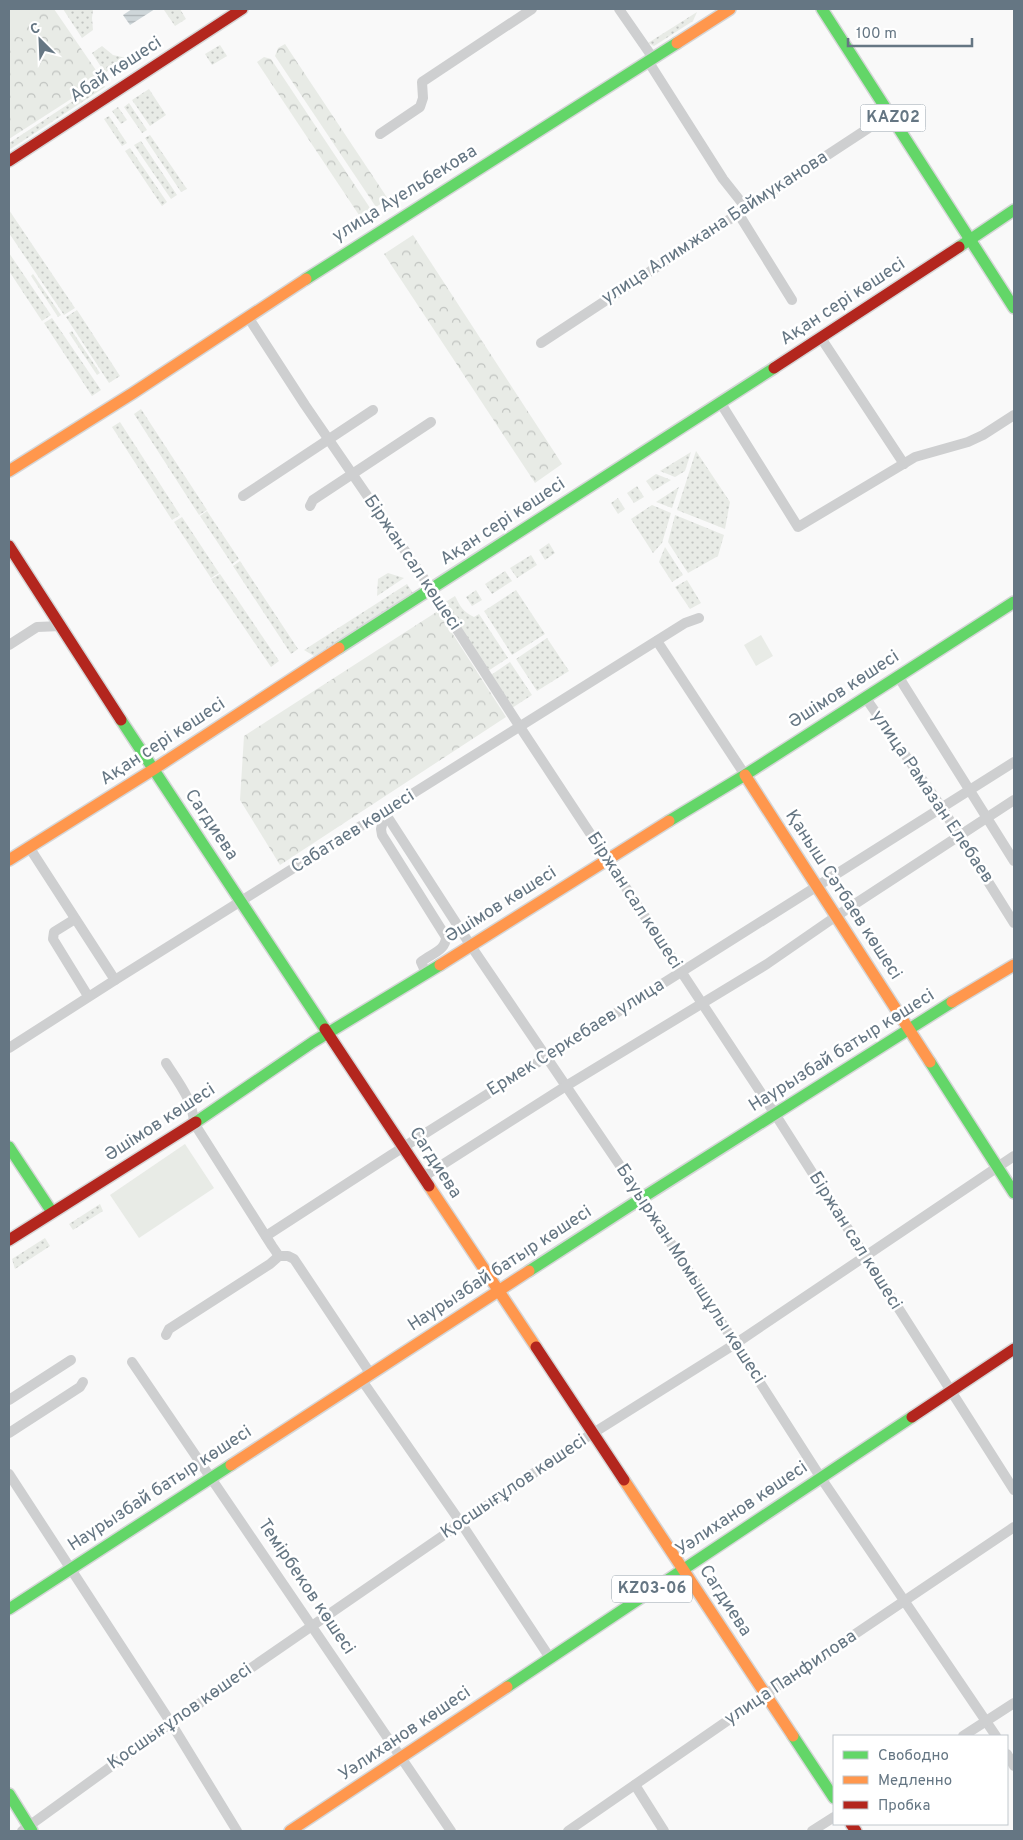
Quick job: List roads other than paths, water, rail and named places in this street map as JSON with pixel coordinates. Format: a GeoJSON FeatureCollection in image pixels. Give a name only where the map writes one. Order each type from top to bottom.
{"type":"FeatureCollection","features":[{"type":"Feature","properties":{"kind":"main road","name":"Абай көшесі"},"geometry":{"type":"LineString","coordinates":[[9,161],[242,9]]}},
{"type":"Feature","properties":{"kind":"main road","name":"улица Ауельбекова"},"geometry":{"type":"LineString","coordinates":[[9,471],[378,232],[730,9]]}},
{"type":"Feature","properties":{"kind":"main road","name":"KАZ02"},"geometry":{"type":"LineString","coordinates":[[822,9],[1014,308]]}},
{"type":"Feature","properties":{"kind":"main road","name":"Ақан сері көшесі"},"geometry":{"type":"LineString","coordinates":[[9,860],[154,769],[821,338],[1014,210]]}},
{"type":"Feature","properties":{"kind":"main road","name":"Сагдиева"},"geometry":{"type":"LineString","coordinates":[[9,546],[241,902],[833,1796]]}},
{"type":"Feature","properties":{"kind":"main road","name":"Әшімов көшесі"},"geometry":{"type":"LineString","coordinates":[[9,1240],[194,1124],[328,1032],[472,946],[1013,604]]}},
{"type":"Feature","properties":{"kind":"main road","name":"Қаныш Сәтбаев көшесі"},"geometry":{"type":"LineString","coordinates":[[745,775],[1014,1193]]}},
{"type":"Feature","properties":{"kind":"main road","name":"Наурызбай батыр көшесі"},"geometry":{"type":"LineString","coordinates":[[9,1609],[498,1290],[908,1029],[1014,965]]}},
{"type":"Feature","properties":{"kind":"main road"},"geometry":{"type":"LineString","coordinates":[[9,1147],[52,1212]]}},
{"type":"Feature","properties":{"kind":"main road","name":"Уәлиханов көшесі"},"geometry":{"type":"LineString","coordinates":[[290,1831],[1014,1349]]}},
{"type":"Feature","properties":{"kind":"main road"},"geometry":{"type":"LineString","coordinates":[[9,1794],[27,1830]]}},
{"type":"Feature","properties":{"kind":"street"},"geometry":{"type":"LineString","coordinates":[[380,134],[420,107],[423,98],[422,82],[532,9]]}},
{"type":"Feature","properties":{"kind":"street"},"geometry":{"type":"LineString","coordinates":[[619,9],[723,179],[792,300]]}},
{"type":"Feature","properties":{"kind":"street","name":"улица Алимжана Баймуканова"},"geometry":{"type":"LineString","coordinates":[[541,343],[890,114]]}},
{"type":"Feature","properties":{"kind":"street","name":"Біржан сал көшесі"},"geometry":{"type":"LineString","coordinates":[[248,317],[430,589],[775,1114],[1014,1490]]}},
{"type":"Feature","properties":{"kind":"street"},"geometry":{"type":"LineString","coordinates":[[821,338],[904,464]]}},
{"type":"Feature","properties":{"kind":"street"},"geometry":{"type":"LineString","coordinates":[[720,402],[798,527],[927,452],[968,442],[1014,415]]}},
{"type":"Feature","properties":{"kind":"street"},"geometry":{"type":"LineString","coordinates":[[242,496],[373,410]]}},
{"type":"Feature","properties":{"kind":"street"},"geometry":{"type":"LineString","coordinates":[[310,506],[313,500],[431,422]]}},
{"type":"Feature","properties":{"kind":"street","name":"Сабатаев көшесі"},"geometry":{"type":"LineString","coordinates":[[9,1048],[88,996],[657,641],[686,623],[699,618]]}},
{"type":"Feature","properties":{"kind":"street"},"geometry":{"type":"LineString","coordinates":[[9,645],[37,627],[61,626]]}},
{"type":"Feature","properties":{"kind":"street","name":"Қаныш Сәтбаев көшесі"},"geometry":{"type":"LineString","coordinates":[[657,641],[745,775]]}},
{"type":"Feature","properties":{"kind":"street","name":"улица Рамазан Елебаев"},"geometry":{"type":"LineString","coordinates":[[898,676],[1014,862]]}},
{"type":"Feature","properties":{"kind":"street","name":"улица Рамазан Елебаев"},"geometry":{"type":"LineString","coordinates":[[866,697],[942,808],[1014,923]]}},
{"type":"Feature","properties":{"kind":"street","name":"Ермек Серкебаев улица"},"geometry":{"type":"LineString","coordinates":[[266,1236],[816,885],[1014,762]]}},
{"type":"Feature","properties":{"kind":"street","name":"Ермек Серкебаев улица"},"geometry":{"type":"LineString","coordinates":[[423,1177],[566,1086],[767,964],[835,917],[1014,800]]}},
{"type":"Feature","properties":{"kind":"street"},"geometry":{"type":"LineString","coordinates":[[384,813],[381,829],[382,836],[446,937],[446,944],[443,948],[421,962],[426,973]]}},
{"type":"Feature","properties":{"kind":"street","name":"Бауыржан Момышұлы көшесі"},"geometry":{"type":"LineString","coordinates":[[384,813],[642,1198],[821,1478],[995,1735]]}},
{"type":"Feature","properties":{"kind":"street"},"geometry":{"type":"LineString","coordinates":[[29,847],[115,980]]}},
{"type":"Feature","properties":{"kind":"street"},"geometry":{"type":"LineString","coordinates":[[76,919],[54,932],[52,939],[88,996]]}},
{"type":"Feature","properties":{"kind":"street"},"geometry":{"type":"LineString","coordinates":[[166,1063],[190,1101],[194,1112],[194,1124],[279,1256]]}},
{"type":"Feature","properties":{"kind":"street","name":"Қосшығұлов көшесі"},"geometry":{"type":"LineString","coordinates":[[27,1830],[171,1723],[310,1626],[593,1433],[735,1344],[1014,1156]]}},
{"type":"Feature","properties":{"kind":"street"},"geometry":{"type":"LineString","coordinates":[[166,1335],[169,1329],[270,1264],[279,1256],[288,1256],[294,1259],[366,1376],[550,1658]]}},
{"type":"Feature","properties":{"kind":"street"},"geometry":{"type":"LineString","coordinates":[[9,1400],[71,1360]]}},
{"type":"Feature","properties":{"kind":"street","name":"Темірбеков көшесі"},"geometry":{"type":"LineString","coordinates":[[132,1362],[451,1831]]}},
{"type":"Feature","properties":{"kind":"street"},"geometry":{"type":"LineString","coordinates":[[9,1433],[80,1387],[83,1382]]}},
{"type":"Feature","properties":{"kind":"street"},"geometry":{"type":"LineString","coordinates":[[9,1474],[171,1723],[237,1831]]}},
{"type":"Feature","properties":{"kind":"street","name":"улица Панфилова"},"geometry":{"type":"LineString","coordinates":[[568,1831],[766,1694],[1014,1527]]}},
{"type":"Feature","properties":{"kind":"street"},"geometry":{"type":"LineString","coordinates":[[964,1735],[1014,1703]]}},
{"type":"Feature","properties":{"kind":"street"},"geometry":{"type":"LineString","coordinates":[[635,1785],[664,1831]]}},
{"type":"Feature","properties":{"kind":"street"},"geometry":{"type":"LineString","coordinates":[[812,1831],[833,1818]]}}]}
